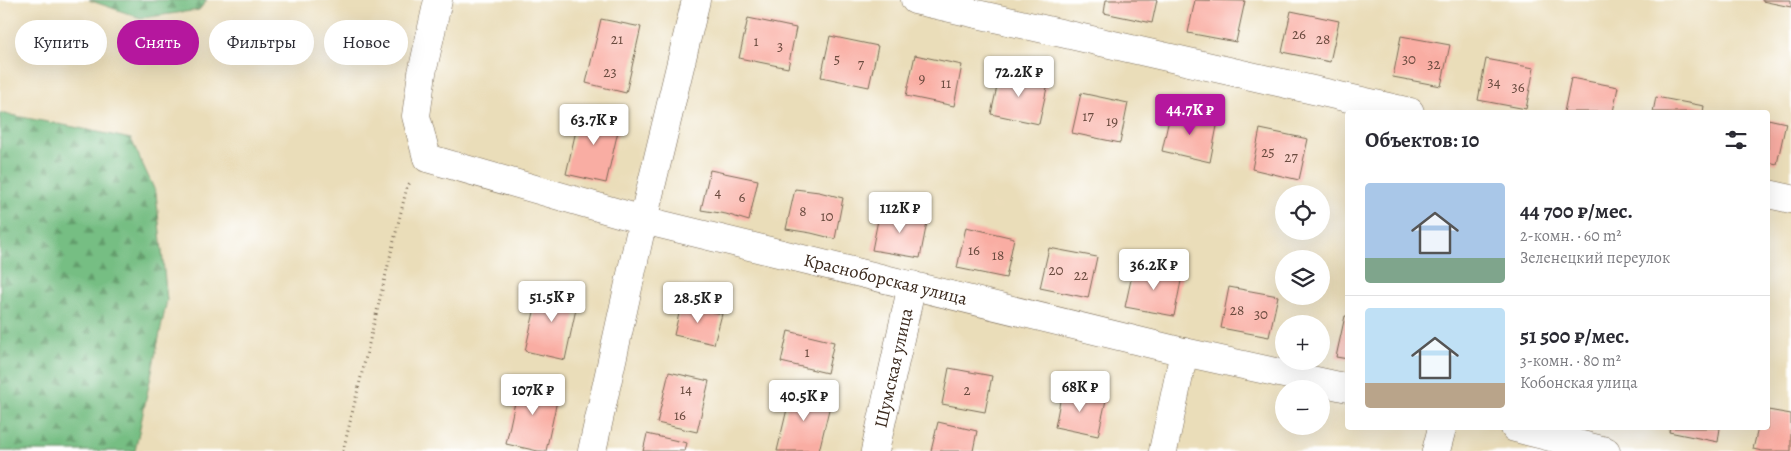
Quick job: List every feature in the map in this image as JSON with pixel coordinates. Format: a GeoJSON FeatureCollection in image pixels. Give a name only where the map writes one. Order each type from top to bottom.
{"type":"FeatureCollection","features":[{"type":"Feature","properties":{"kind":"street"},"geometry":{"type":"LineString","coordinates":[[427,158],[416,116],[422,73],[438,0]]}},
{"type":"Feature","properties":{"kind":"street"},"geometry":{"type":"LineString","coordinates":[[592,451],[643,220],[696,0]]}},
{"type":"Feature","properties":{"kind":"street"},"geometry":{"type":"LineString","coordinates":[[915,0],[1401,110]]}},
{"type":"Feature","properties":{"kind":"street","name":"Красноборская улица"},"geometry":{"type":"LineString","coordinates":[[427,158],[643,220],[1184,352],[1345,387]]}},
{"type":"Feature","properties":{"kind":"street"},"geometry":{"type":"LineString","coordinates":[[1770,194],[1791,199]]}},
{"type":"Feature","properties":{"kind":"street","name":"Шумская улица"},"geometry":{"type":"LineString","coordinates":[[875,451],[912,285]]}},
{"type":"Feature","properties":{"kind":"street"},"geometry":{"type":"LineString","coordinates":[[1163,451],[1184,352]]}},
{"type":"Feature","properties":{"kind":"street"},"geometry":{"type":"LineString","coordinates":[[1436,451],[1441,430]]}},
{"type":"Feature","properties":{"kind":"street"},"geometry":{"type":"LineString","coordinates":[[1523,430],[1606,451]]}},
{"type":"Feature","properties":{"kind":"path"},"geometry":{"type":"LineString","coordinates":[[343,451],[407,187],[427,158]]}},
{"type":"Feature","properties":{"kind":"green space"},"geometry":{"type":"Polygon","coordinates":[[[89,0],[207,0],[199,10],[141,18],[89,0]]]}},
{"type":"Feature","properties":{"kind":"green space"},"geometry":{"type":"Polygon","coordinates":[[[0,113],[131,139],[156,193],[167,300],[135,451],[0,451],[0,113]]]}},
{"type":"Feature","properties":{"kind":"building"},"geometry":{"type":"Polygon","coordinates":[[[1106,0],[1157,0],[1152,23],[1104,13],[1106,0]]]}},
{"type":"Feature","properties":{"kind":"building"},"geometry":{"type":"Polygon","coordinates":[[[1195,0],[1245,1],[1236,42],[1188,33],[1195,0]]]}},
{"type":"Feature","properties":{"kind":"building"},"geometry":{"type":"Polygon","coordinates":[[[1791,0],[1791,7],[1762,1],[1791,0]]]}},
{"type":"Feature","properties":{"kind":"building"},"geometry":{"type":"Polygon","coordinates":[[[1291,11],[1339,21],[1330,62],[1282,52],[1291,11]]]}},
{"type":"Feature","properties":{"kind":"building"},"geometry":{"type":"Polygon","coordinates":[[[748,18],[796,28],[788,68],[739,58],[748,18]]]}},
{"type":"Feature","properties":{"kind":"building"},"geometry":{"type":"Polygon","coordinates":[[[601,19],[641,27],[626,93],[586,83],[601,19]]]}},
{"type":"Feature","properties":{"kind":"building"},"geometry":{"type":"Polygon","coordinates":[[[830,36],[878,46],[869,87],[821,77],[830,36]]]}},
{"type":"Feature","properties":{"kind":"building"},"geometry":{"type":"Polygon","coordinates":[[[1401,36],[1450,45],[1441,86],[1393,77],[1401,36]]]}},
{"type":"Feature","properties":{"kind":"building"},"geometry":{"type":"Polygon","coordinates":[[[915,55],[962,65],[954,106],[906,96],[915,55]]]}},
{"type":"Feature","properties":{"kind":"building"},"geometry":{"type":"Polygon","coordinates":[[[1486,59],[1534,68],[1526,109],[1478,100],[1486,59]]]}},
{"type":"Feature","properties":{"kind":"building"},"geometry":{"type":"Polygon","coordinates":[[[1000,73],[1048,83],[1039,124],[991,114],[1000,73]]]}},
{"type":"Feature","properties":{"kind":"building"},"geometry":{"type":"Polygon","coordinates":[[[1571,78],[1618,87],[1613,110],[1564,110],[1571,78]]]}},
{"type":"Feature","properties":{"kind":"building"},"geometry":{"type":"Polygon","coordinates":[[[1081,93],[1128,103],[1120,143],[1072,133],[1081,93]]]}},
{"type":"Feature","properties":{"kind":"building"},"geometry":{"type":"Polygon","coordinates":[[[1656,97],[1704,106],[1703,110],[1653,110],[1656,97]]]}},
{"type":"Feature","properties":{"kind":"building"},"geometry":{"type":"Polygon","coordinates":[[[581,109],[621,118],[606,183],[566,174],[581,109]]]}},
{"type":"Feature","properties":{"kind":"building"},"geometry":{"type":"Polygon","coordinates":[[[1171,110],[1218,121],[1210,162],[1162,151],[1171,110]]]}},
{"type":"Feature","properties":{"kind":"building"},"geometry":{"type":"Polygon","coordinates":[[[1770,119],[1786,123],[1777,164],[1770,162],[1770,119]]]}},
{"type":"Feature","properties":{"kind":"building"},"geometry":{"type":"Polygon","coordinates":[[[1260,129],[1308,139],[1299,180],[1252,169],[1260,129]]]}},
{"type":"Feature","properties":{"kind":"building"},"geometry":{"type":"Polygon","coordinates":[[[710,170],[758,180],[749,221],[726,214],[701,210],[710,170]]]}},
{"type":"Feature","properties":{"kind":"building"},"geometry":{"type":"Polygon","coordinates":[[[795,189],[843,198],[835,239],[786,229],[795,189]]]}},
{"type":"Feature","properties":{"kind":"building"},"geometry":{"type":"Polygon","coordinates":[[[880,210],[928,217],[920,258],[872,250],[880,210]]]}},
{"type":"Feature","properties":{"kind":"building"},"geometry":{"type":"Polygon","coordinates":[[[966,227],[1014,238],[1006,278],[957,268],[966,227]]]}},
{"type":"Feature","properties":{"kind":"building"},"geometry":{"type":"Polygon","coordinates":[[[1049,248],[1097,257],[1088,298],[1040,288],[1049,248]]]}},
{"type":"Feature","properties":{"kind":"building"},"geometry":{"type":"Polygon","coordinates":[[[1134,266],[1182,276],[1174,316],[1125,307],[1134,266]]]}},
{"type":"Feature","properties":{"kind":"building"},"geometry":{"type":"Polygon","coordinates":[[[540,286],[579,295],[565,360],[525,351],[540,286]]]}},
{"type":"Feature","properties":{"kind":"building"},"geometry":{"type":"Polygon","coordinates":[[[1229,287],[1275,295],[1276,305],[1269,337],[1221,328],[1229,287]]]}},
{"type":"Feature","properties":{"kind":"building"},"geometry":{"type":"Polygon","coordinates":[[[681,305],[722,314],[714,344],[674,335],[681,305]]]}},
{"type":"Feature","properties":{"kind":"building"},"geometry":{"type":"Polygon","coordinates":[[[1345,316],[1345,358],[1336,357],[1345,316]]]}},
{"type":"Feature","properties":{"kind":"building"},"geometry":{"type":"Polygon","coordinates":[[[788,331],[834,342],[827,373],[781,362],[788,331]]]}},
{"type":"Feature","properties":{"kind":"building"},"geometry":{"type":"Polygon","coordinates":[[[949,368],[992,376],[985,412],[942,404],[949,368]]]}},
{"type":"Feature","properties":{"kind":"building"},"geometry":{"type":"Polygon","coordinates":[[[669,372],[709,381],[697,432],[657,423],[669,372]]]}},
{"type":"Feature","properties":{"kind":"building"},"geometry":{"type":"Polygon","coordinates":[[[520,379],[560,387],[546,451],[506,444],[520,379]]]}},
{"type":"Feature","properties":{"kind":"building"},"geometry":{"type":"Polygon","coordinates":[[[792,388],[832,397],[819,451],[777,451],[792,388]]]}},
{"type":"Feature","properties":{"kind":"building"},"geometry":{"type":"Polygon","coordinates":[[[1062,391],[1106,400],[1098,436],[1055,427],[1062,391]]]}},
{"type":"Feature","properties":{"kind":"building"},"geometry":{"type":"Polygon","coordinates":[[[1770,410],[1791,414],[1791,451],[1762,451],[1753,449],[1758,430],[1770,430],[1770,410]]]}},
{"type":"Feature","properties":{"kind":"building"},"geometry":{"type":"Polygon","coordinates":[[[938,422],[977,431],[973,451],[931,451],[938,422]]]}},
{"type":"Feature","properties":{"kind":"building"},"geometry":{"type":"Polygon","coordinates":[[[1670,430],[1720,430],[1718,442],[1669,432],[1670,430]]]}},
{"type":"Feature","properties":{"kind":"building"},"geometry":{"type":"Polygon","coordinates":[[[647,434],[687,443],[685,451],[643,451],[647,434]]]}}]}
